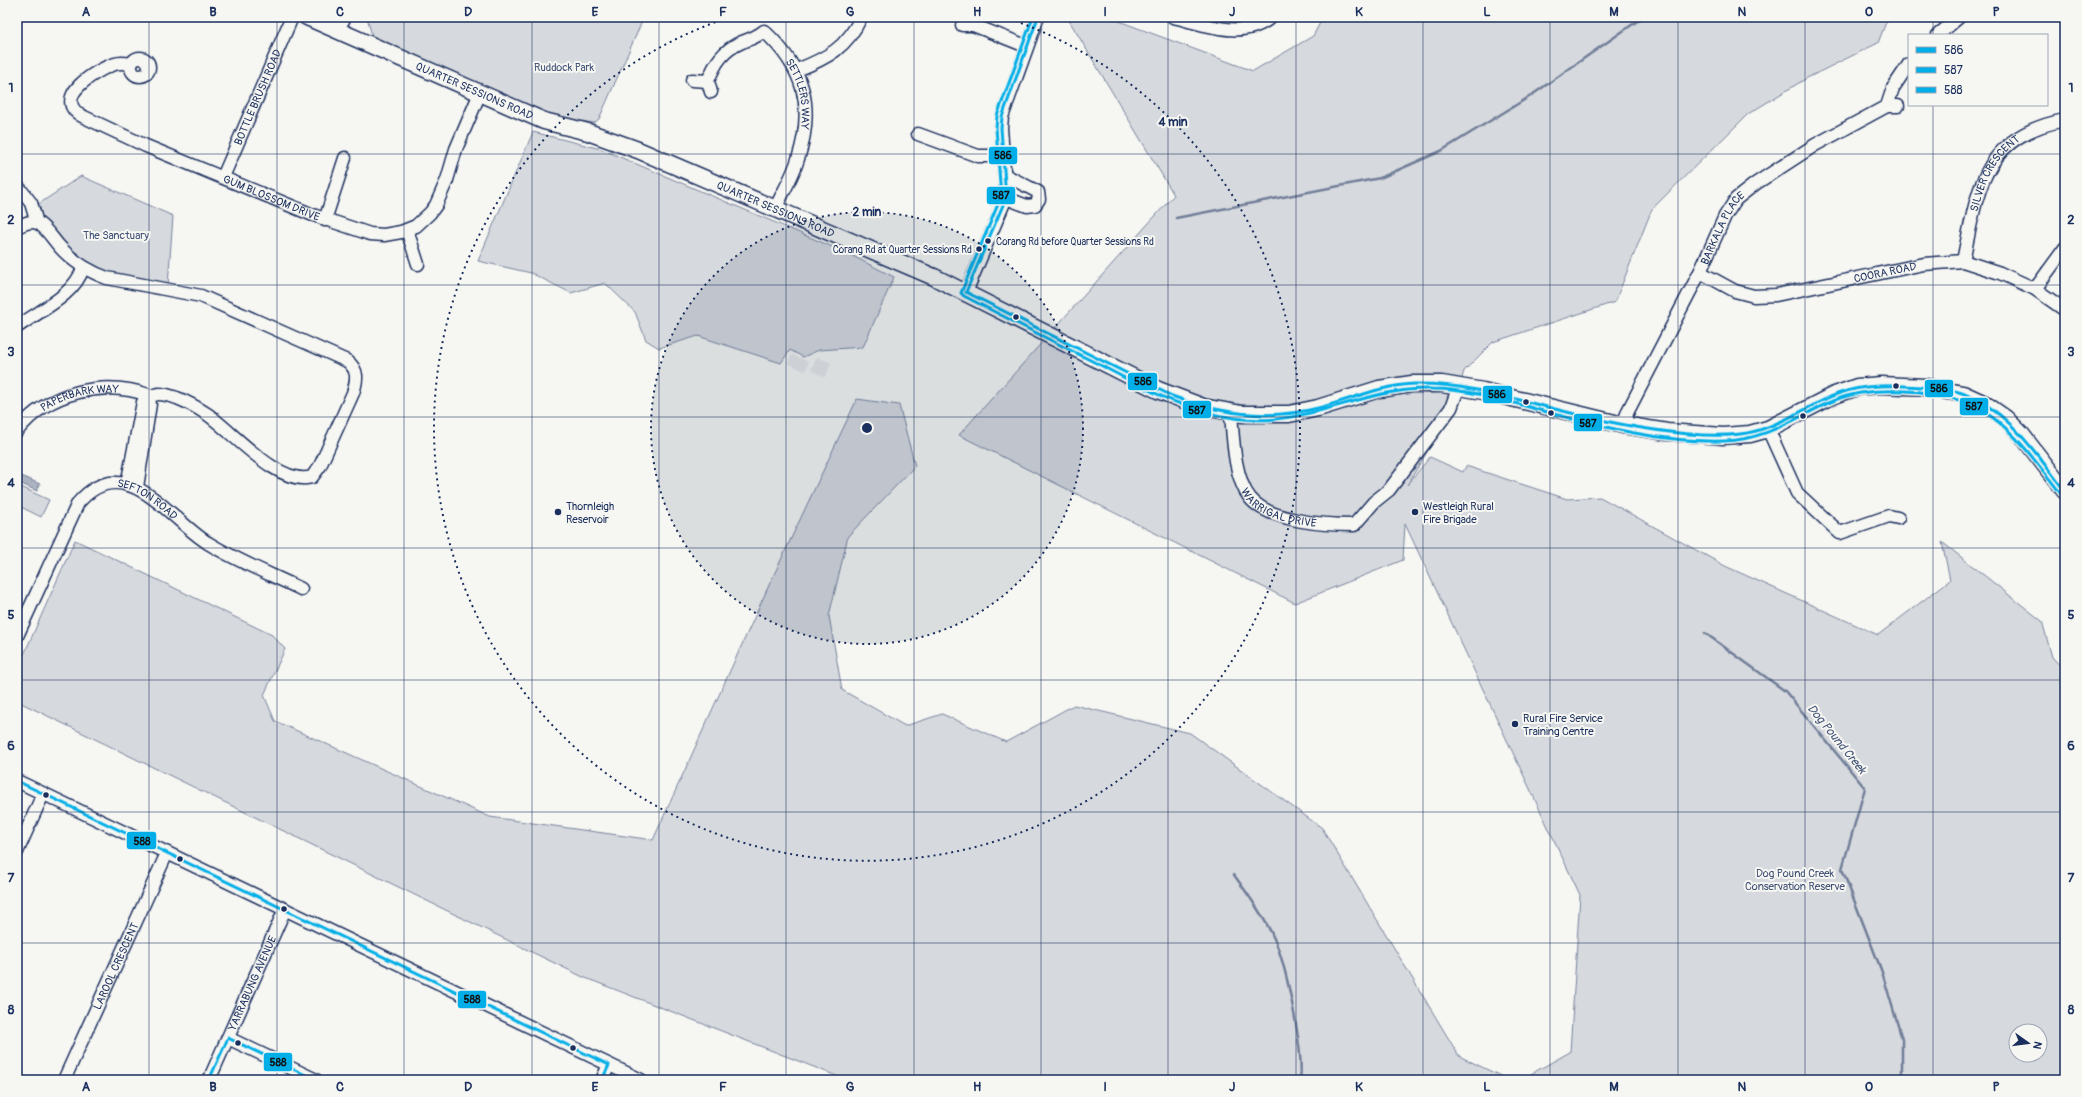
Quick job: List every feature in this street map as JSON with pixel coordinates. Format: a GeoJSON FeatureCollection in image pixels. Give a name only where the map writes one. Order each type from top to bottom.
{"type":"FeatureCollection","features":[{"type":"Feature","properties":{"kind":"main road","name":"QUARTER SESSIONS ROAD"},"geometry":{"type":"LineString","coordinates":[[307,17],[341,24],[480,93],[544,121],[588,132],[638,150],[966,292],[1172,396],[1203,407],[1231,413],[1261,415],[1289,414],[1318,408],[1361,393],[1397,386],[1427,384],[1459,386],[1623,425],[1667,432],[1723,436],[1750,434],[1768,429],[1832,396],[1857,387],[1881,385],[1926,387],[1954,391],[1985,404],[2005,418],[2020,434],[2065,491]]}},
{"type":"Feature","properties":{"kind":"street","name":"BOTTLE BRUSH ROAD"},"geometry":{"type":"LineString","coordinates":[[223,178],[292,17]]}},
{"type":"Feature","properties":{"kind":"street"},"geometry":{"type":"LineString","coordinates":[[797,70],[824,60],[841,47],[853,33],[861,17]]}},
{"type":"Feature","properties":{"kind":"street"},"geometry":{"type":"LineString","coordinates":[[966,292],[1006,198],[1002,156],[1002,116],[1026,46],[1038,17]]}},
{"type":"Feature","properties":{"kind":"street"},"geometry":{"type":"LineString","coordinates":[[1173,17],[1231,30],[1253,28],[1271,17]]}},
{"type":"Feature","properties":{"kind":"street"},"geometry":{"type":"LineString","coordinates":[[1939,34],[1959,17]]}},
{"type":"Feature","properties":{"kind":"street"},"geometry":{"type":"LineString","coordinates":[[962,24],[973,25],[1026,46]]}},
{"type":"Feature","properties":{"kind":"street","name":"SETTLERS WAY"},"geometry":{"type":"LineString","coordinates":[[692,80],[710,87],[712,70],[724,52],[742,42],[756,38],[764,31],[777,43],[797,70],[804,92],[807,113],[804,137],[798,160],[775,209]]}},
{"type":"Feature","properties":{"kind":"street","name":"GUM BLOSSOM DRIVE"},"geometry":{"type":"LineString","coordinates":[[131,64],[116,63],[86,80],[72,94],[70,100],[73,110],[82,116],[146,146],[325,220],[370,234],[384,235],[407,230],[423,220],[436,205],[447,180],[456,149],[480,93]]}},
{"type":"Feature","properties":{"kind":"street","name":"BARKALA PLACE"},"geometry":{"type":"LineString","coordinates":[[1623,425],[1628,412],[1700,272],[1716,234],[1736,199],[1755,184],[1815,145],[1892,106],[1893,88],[1901,73],[1908,65]]}},
{"type":"Feature","properties":{"kind":"street","name":"SILVER CRESCENT"},"geometry":{"type":"LineString","coordinates":[[1963,260],[1976,199],[1985,174],[2001,150],[2022,134],[2046,124],[2065,120]]}},
{"type":"Feature","properties":{"kind":"street"},"geometry":{"type":"LineString","coordinates":[[918,134],[978,156],[1002,156]]}},
{"type":"Feature","properties":{"kind":"street"},"geometry":{"type":"LineString","coordinates":[[325,220],[345,158]]}},
{"type":"Feature","properties":{"kind":"street"},"geometry":{"type":"LineString","coordinates":[[1005,175],[1038,192],[1039,199],[1035,205],[1027,206],[1006,198]]}},
{"type":"Feature","properties":{"kind":"street"},"geometry":{"type":"LineString","coordinates":[[17,185],[31,203],[37,223],[82,268],[108,278],[201,296],[353,365],[357,376],[353,393],[320,466],[312,477],[307,479],[295,478],[256,457],[228,431],[196,408],[167,395],[159,394],[149,397],[150,404],[132,486]]}},
{"type":"Feature","properties":{"kind":"street"},"geometry":{"type":"LineString","coordinates":[[17,227],[29,222],[37,223]]}},
{"type":"Feature","properties":{"kind":"street"},"geometry":{"type":"LineString","coordinates":[[407,230],[418,264]]}},
{"type":"Feature","properties":{"kind":"street"},"geometry":{"type":"LineString","coordinates":[[2035,289],[2065,248]]}},
{"type":"Feature","properties":{"kind":"street","name":"COORA ROAD"},"geometry":{"type":"LineString","coordinates":[[1700,272],[1735,290],[1754,296],[1776,295],[1924,264],[1963,260],[2000,273],[2035,289],[2065,310]]}},
{"type":"Feature","properties":{"kind":"street"},"geometry":{"type":"LineString","coordinates":[[17,327],[70,290],[80,277],[82,268]]}},
{"type":"Feature","properties":{"kind":"street","name":"WARRIGAL DRIVE"},"geometry":{"type":"LineString","coordinates":[[1231,413],[1234,449],[1242,482],[1251,499],[1269,512],[1307,522],[1333,525],[1354,524],[1376,493],[1389,490],[1451,408],[1459,386]]}},
{"type":"Feature","properties":{"kind":"street","name":"PAPERBARK WAY"},"geometry":{"type":"LineString","coordinates":[[17,431],[29,418],[45,406],[72,394],[98,388],[115,387],[135,390],[149,397]]}},
{"type":"Feature","properties":{"kind":"street"},"geometry":{"type":"LineString","coordinates":[[1768,429],[1798,493],[1840,533],[1889,516],[1898,518]]}},
{"type":"Feature","properties":{"kind":"street","name":"SEFTON ROAD"},"geometry":{"type":"LineString","coordinates":[[17,636],[78,502],[86,494],[101,486],[115,483],[132,486],[161,503],[207,542],[237,560],[301,589]]}},
{"type":"Feature","properties":{"kind":"street"},"geometry":{"type":"LineString","coordinates":[[17,781],[642,1080]]}},
{"type":"Feature","properties":{"kind":"street"},"geometry":{"type":"LineString","coordinates":[[17,852],[43,794]]}},
{"type":"Feature","properties":{"kind":"street","name":"LAROOL CRESCENT"},"geometry":{"type":"LineString","coordinates":[[64,1080],[167,853]]}},
{"type":"Feature","properties":{"kind":"street","name":"YARRABUNG AVENUE"},"geometry":{"type":"LineString","coordinates":[[209,1080],[286,909]]}},
{"type":"Feature","properties":{"kind":"street"},"geometry":{"type":"LineString","coordinates":[[228,1038],[316,1080]]}},
{"type":"Feature","properties":{"kind":"street"},"geometry":{"type":"LineString","coordinates":[[602,1080],[609,1065]]}},
{"type":"Feature","properties":{"kind":"shaded area"},"geometry":{"type":"Polygon","coordinates":[[[792,355],[809,362],[805,371],[787,363],[792,355]]]}},
{"type":"Feature","properties":{"kind":"shaded area"},"geometry":{"type":"Polygon","coordinates":[[[817,357],[831,363],[825,377],[811,370],[817,357]]]}},
{"type":"Feature","properties":{"kind":"shaded area"},"geometry":{"type":"Polygon","coordinates":[[[17,474],[40,484],[37,491],[17,482],[17,474]]]}},
{"type":"Feature","properties":{"kind":"green space","name":"Ruddock Park"},"geometry":{"type":"Polygon","coordinates":[[[367,17],[644,17],[599,119],[594,123],[551,116],[372,36],[367,17]]]}},
{"type":"Feature","properties":{"kind":"green space","name":"Dog Pound Creek Conservation Reserve"},"geometry":{"type":"Polygon","coordinates":[[[1067,17],[1108,17],[1253,71],[1313,36],[1323,17],[1888,17],[1878,43],[1807,78],[1748,114],[1652,209],[1615,302],[1493,342],[1464,371],[1461,382],[1463,393],[1407,485],[1430,457],[1463,472],[1466,466],[1567,499],[1600,497],[1725,566],[1878,635],[1950,580],[1942,542],[2042,621],[2052,657],[2065,671],[2065,1080],[1520,1080],[1570,1052],[1580,895],[1405,524],[1403,560],[1295,603],[959,435],[1174,195],[1067,17]]]}},
{"type":"Feature","properties":{"kind":"green space"},"geometry":{"type":"Polygon","coordinates":[[[533,132],[601,149],[847,253],[894,277],[863,347],[819,350],[803,357],[790,350],[781,363],[698,336],[659,348],[646,340],[635,312],[605,283],[571,293],[531,273],[478,261],[533,132]]]}},
{"type":"Feature","properties":{"kind":"green space","name":"The Sanctuary"},"geometry":{"type":"Polygon","coordinates":[[[81,176],[173,216],[168,286],[92,270],[44,226],[34,207],[81,176]]]}},
{"type":"Feature","properties":{"kind":"green space"},"geometry":{"type":"Polygon","coordinates":[[[857,399],[899,405],[915,466],[848,536],[829,616],[842,690],[905,726],[942,714],[1006,742],[1074,705],[1190,733],[1322,828],[1459,1056],[1509,1080],[847,1080],[583,977],[17,701],[17,670],[75,540],[272,635],[285,649],[264,695],[275,721],[490,817],[653,840],[770,583],[857,399]]]}},
{"type":"Feature","properties":{"kind":"green space"},"geometry":{"type":"Polygon","coordinates":[[[17,485],[49,500],[41,517],[17,505],[17,485]]]}},
{"type":"Feature","properties":{"kind":"waterway"},"geometry":{"type":"LineString","coordinates":[[1176,218],[1380,178],[1441,151],[1529,97],[1643,17]]}},
{"type":"Feature","properties":{"kind":"waterway","name":"Dog Pound Creek"},"geometry":{"type":"LineString","coordinates":[[1705,633],[1785,691],[1865,788],[1842,869],[1882,972],[1902,1039],[1902,1080]]}},
{"type":"Feature","properties":{"kind":"waterway"},"geometry":{"type":"LineString","coordinates":[[1234,875],[1267,925],[1280,955],[1294,1011],[1301,1067],[1300,1080]]}},
{"type":"Feature","properties":{"kind":"transit line","name":"587"},"geometry":{"type":"LineString","coordinates":[[1033,17],[997,116],[996,128],[1001,197],[961,293],[981,305],[1150,391],[1182,405],[1216,415],[1261,420],[1286,418],[1382,394],[1406,390],[1432,389],[1460,391],[1488,396],[1588,423],[1633,433],[1656,437],[1702,441],[1740,440],[1755,436],[1782,426],[1835,400],[1852,395],[1887,391],[1934,394],[1958,400],[1979,409],[1997,421],[2013,435],[2029,453],[2061,494]]}},
{"type":"Feature","properties":{"kind":"transit line","name":"586"},"geometry":{"type":"LineString","coordinates":[[966,292],[1006,198],[1001,128],[1002,117],[1038,17]]}},
{"type":"Feature","properties":{"kind":"transit line","name":"586"},"geometry":{"type":"LineString","coordinates":[[966,292],[1172,396],[1208,407],[1244,414],[1262,415],[1299,412],[1330,405],[1390,387],[1415,384],[1432,384],[1482,391],[1618,424],[1671,432],[1722,436],[1748,433],[1766,428],[1821,401],[1848,390],[1877,386],[1927,387],[1948,390],[1962,393],[1979,401],[1994,410],[2008,422],[2032,448],[2065,491]]}},
{"type":"Feature","properties":{"kind":"transit line","name":"588"},"geometry":{"type":"LineString","coordinates":[[17,781],[609,1065],[602,1080]]}},
{"type":"Feature","properties":{"kind":"transit line","name":"588"},"geometry":{"type":"LineString","coordinates":[[209,1080],[228,1038],[316,1080]]}},
{"type":"Feature","properties":{"kind":"place","name":"Corang Rd before Quarter Sessions Rd"},"geometry":{"type":"Point","coordinates":[988,241]}},
{"type":"Feature","properties":{"kind":"place","name":"Corang Rd at Quarter Sessions Rd"},"geometry":{"type":"Point","coordinates":[979,249]}},
{"type":"Feature","properties":{"kind":"place","name":"Thornleigh Reservoir"},"geometry":{"type":"Point","coordinates":[558,512]}},
{"type":"Feature","properties":{"kind":"place","name":"Westleigh Rural Fire Brigade"},"geometry":{"type":"Point","coordinates":[1415,512]}},
{"type":"Feature","properties":{"kind":"place","name":"Rural Fire Service Training Centre"},"geometry":{"type":"Point","coordinates":[1515,724]}}]}
